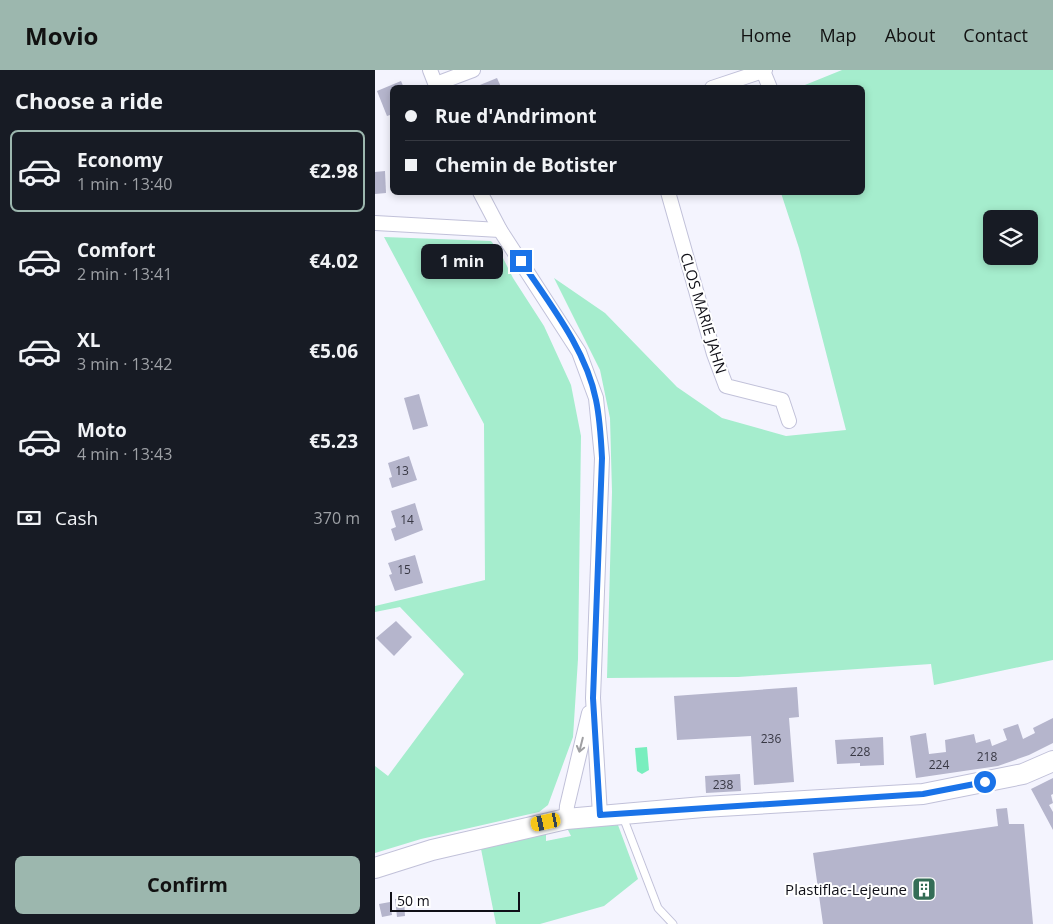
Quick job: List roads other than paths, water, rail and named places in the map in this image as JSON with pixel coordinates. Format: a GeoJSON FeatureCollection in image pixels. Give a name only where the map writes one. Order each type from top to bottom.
{"type":"FeatureCollection","features":[{"type":"Feature","properties":{"kind":"street"},"geometry":{"type":"LineString","coordinates":[[430,70],[437,85]]}},
{"type":"Feature","properties":{"kind":"street"},"geometry":{"type":"LineString","coordinates":[[439,85],[473,70]]}},
{"type":"Feature","properties":{"kind":"street"},"geometry":{"type":"LineString","coordinates":[[721,85],[764,70],[769,85]]}},
{"type":"Feature","properties":{"kind":"street"},"geometry":{"type":"LineString","coordinates":[[482,195],[500,230],[579,352],[596,398],[602,458],[593,698],[600,815]]}},
{"type":"Feature","properties":{"kind":"street","name":"CLOS MARIE JAHN"},"geometry":{"type":"LineString","coordinates":[[669,195],[714,354],[726,386],[782,400],[789,421]]}},
{"type":"Feature","properties":{"kind":"street"},"geometry":{"type":"LineString","coordinates":[[375,223],[500,230]]}},
{"type":"Feature","properties":{"kind":"street"},"geometry":{"type":"LineString","coordinates":[[566,819],[567,806],[593,698]]}},
{"type":"Feature","properties":{"kind":"street"},"geometry":{"type":"LineString","coordinates":[[375,868],[432,850],[566,819],[600,815],[923,794],[1023,774],[1053,761]]}},
{"type":"Feature","properties":{"kind":"lane"},"geometry":{"type":"LineString","coordinates":[[622,814],[659,908],[673,924]]}},
{"type":"Feature","properties":{"kind":"place","name":"Plastiflac-Lejeune"},"geometry":{"type":"Point","coordinates":[924,889]}}]}
